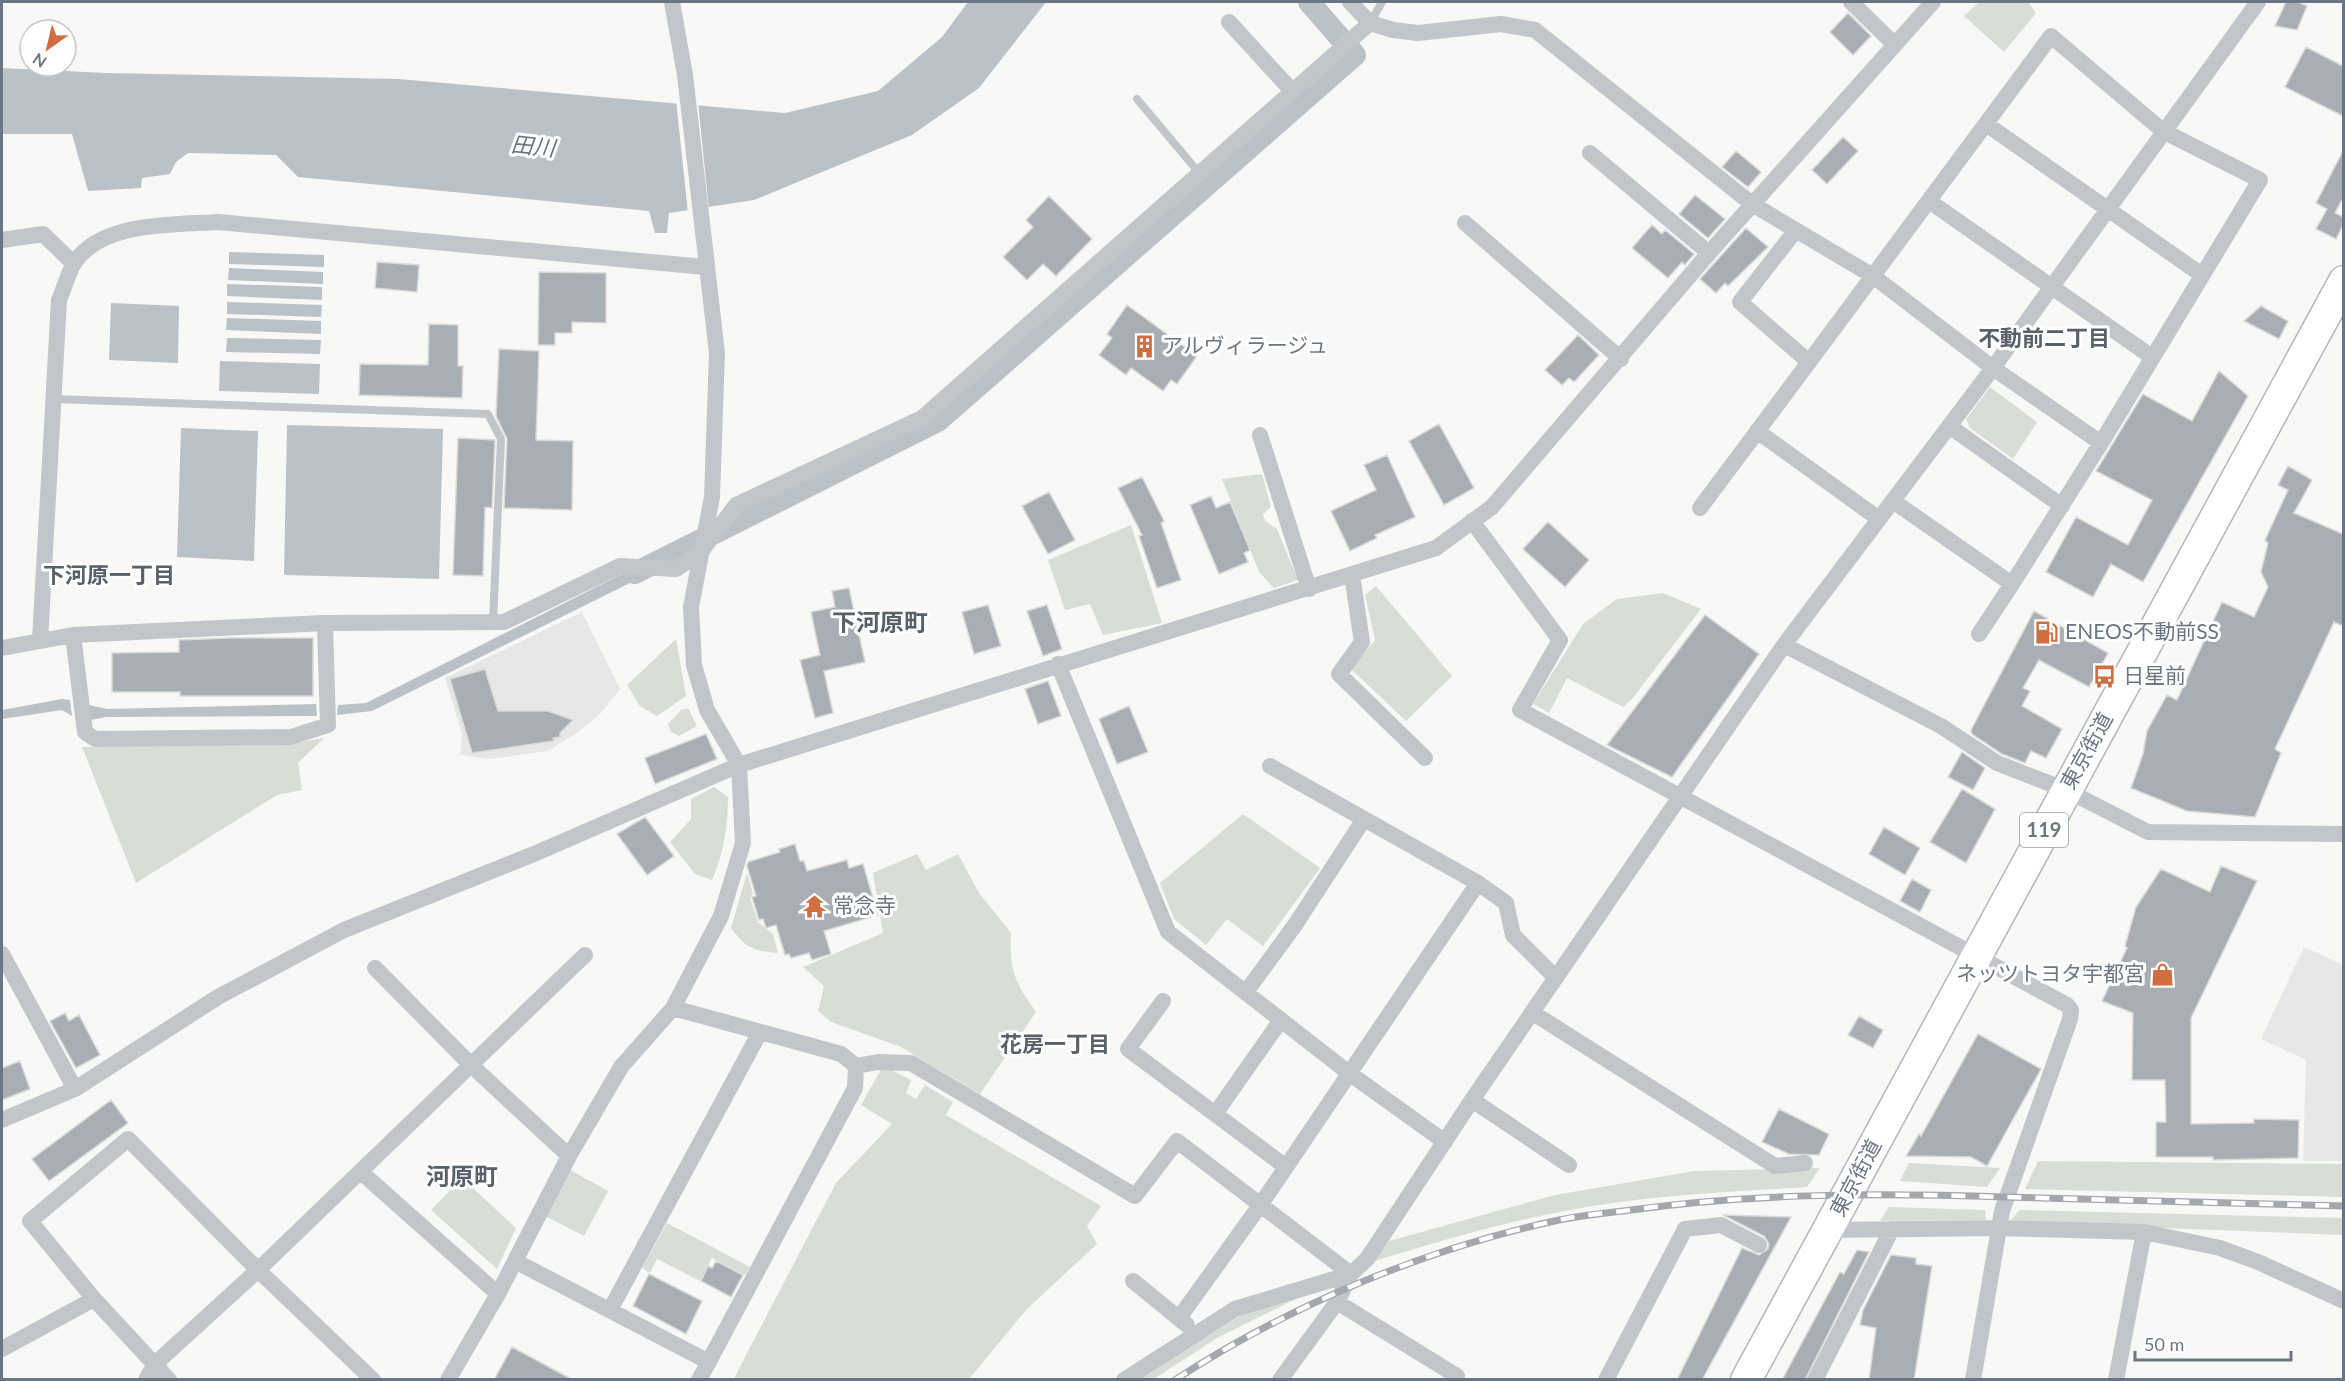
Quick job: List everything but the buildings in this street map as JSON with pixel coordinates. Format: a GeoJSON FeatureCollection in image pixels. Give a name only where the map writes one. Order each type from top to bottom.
{"type":"FeatureCollection","features":[{"type":"Feature","properties":{"kind":"highway","name":"東京街道"},"geometry":{"type":"LineString","coordinates":[[1746,1380],[1975,954],[2067,790],[2343,281]]}},
{"type":"Feature","properties":{"kind":"street"},"geometry":{"type":"LineString","coordinates":[[448,1380],[498,1294],[569,1156],[621,1067],[673,1008],[721,916],[743,843],[739,765],[707,710],[694,665],[691,608],[712,497],[717,353],[705,267],[685,75],[673,6],[689,2]]}},
{"type":"Feature","properties":{"kind":"street"},"geometry":{"type":"LineString","coordinates":[[1350,2],[1370,23],[1419,33],[1501,24],[1535,30],[1752,204],[1872,276],[1993,368],[2101,443]]}},
{"type":"Feature","properties":{"kind":"street"},"geometry":{"type":"LineString","coordinates":[[1851,2],[1894,44]]}},
{"type":"Feature","properties":{"kind":"street"},"geometry":{"type":"LineString","coordinates":[[2,1120],[75,1089],[218,997],[344,930],[534,854],[739,765],[1058,664],[1309,590],[1436,548],[1492,507],[1621,359],[1709,253],[1933,2]]}},
{"type":"Feature","properties":{"kind":"street"},"geometry":{"type":"LineString","coordinates":[[1288,1377],[1337,1302],[1351,1274],[1368,1259],[1472,1100],[1784,645],[1993,368],[2258,2]]}},
{"type":"Feature","properties":{"kind":"street"},"geometry":{"type":"LineString","coordinates":[[1229,22],[1293,92]]}},
{"type":"Feature","properties":{"kind":"street"},"geometry":{"type":"LineString","coordinates":[[2,648],[73,635],[324,623],[504,622],[620,566],[676,569],[700,553],[736,505],[922,418],[1370,23]]}},
{"type":"Feature","properties":{"kind":"street"},"geometry":{"type":"LineString","coordinates":[[1700,508],[2051,36],[2163,131],[2260,180],[2101,443],[1979,634]]}},
{"type":"Feature","properties":{"kind":"street"},"geometry":{"type":"LineString","coordinates":[[1986,124],[2202,275]]}},
{"type":"Feature","properties":{"kind":"street"},"geometry":{"type":"LineString","coordinates":[[1590,153],[1709,253]]}},
{"type":"Feature","properties":{"kind":"street"},"geometry":{"type":"LineString","coordinates":[[1929,201],[2050,288],[2152,357]]}},
{"type":"Feature","properties":{"kind":"street"},"geometry":{"type":"LineString","coordinates":[[40,640],[59,300],[74,264],[98,242],[122,231],[151,226],[218,222],[705,267]]}},
{"type":"Feature","properties":{"kind":"street"},"geometry":{"type":"LineString","coordinates":[[1465,223],[1621,359]]}},
{"type":"Feature","properties":{"kind":"street"},"geometry":{"type":"LineString","coordinates":[[1796,230],[1740,302],[1809,362]]}},
{"type":"Feature","properties":{"kind":"street"},"geometry":{"type":"LineString","coordinates":[[2,240],[43,234],[74,264]]}},
{"type":"Feature","properties":{"kind":"street"},"geometry":{"type":"LineString","coordinates":[[1949,426],[2062,506]]}},
{"type":"Feature","properties":{"kind":"street"},"geometry":{"type":"LineString","coordinates":[[1757,431],[1879,519]]}},
{"type":"Feature","properties":{"kind":"street"},"geometry":{"type":"LineString","coordinates":[[1260,435],[1309,590]]}},
{"type":"Feature","properties":{"kind":"street"},"geometry":{"type":"LineString","coordinates":[[1893,501],[2012,584]]}},
{"type":"Feature","properties":{"kind":"street"},"geometry":{"type":"LineString","coordinates":[[1472,521],[1560,640],[1520,710],[1975,954],[2067,1005],[2071,1010],[2070,1019],[2002,1211],[1973,1380]]}},
{"type":"Feature","properties":{"kind":"street"},"geometry":{"type":"LineString","coordinates":[[1352,575],[1362,642],[1339,674],[1425,758]]}},
{"type":"Feature","properties":{"kind":"street"},"geometry":{"type":"LineString","coordinates":[[73,635],[85,732],[95,739],[291,737],[328,725],[324,623]]}},
{"type":"Feature","properties":{"kind":"street"},"geometry":{"type":"LineString","coordinates":[[1784,645],[1941,726],[1997,763],[2067,790],[2148,832],[2343,834]]}},
{"type":"Feature","properties":{"kind":"street"},"geometry":{"type":"LineString","coordinates":[[1058,664],[1168,932],[1349,1073],[1445,1142]]}},
{"type":"Feature","properties":{"kind":"street"},"geometry":{"type":"LineString","coordinates":[[1270,766],[1478,883],[1506,903],[1513,935],[1556,978]]}},
{"type":"Feature","properties":{"kind":"street"},"geometry":{"type":"LineString","coordinates":[[1246,992],[1295,925],[1364,819]]}},
{"type":"Feature","properties":{"kind":"street"},"geometry":{"type":"LineString","coordinates":[[1179,1318],[1261,1204],[1478,883]]}},
{"type":"Feature","properties":{"kind":"street"},"geometry":{"type":"LineString","coordinates":[[2,954],[75,1089]]}},
{"type":"Feature","properties":{"kind":"street"},"geometry":{"type":"LineString","coordinates":[[146,1380],[154,1364],[258,1270],[585,955]]}},
{"type":"Feature","properties":{"kind":"street"},"geometry":{"type":"LineString","coordinates":[[375,968],[471,1065],[569,1156]]}},
{"type":"Feature","properties":{"kind":"street"},"geometry":{"type":"LineString","coordinates":[[1163,1001],[1128,1048],[1286,1167]]}},
{"type":"Feature","properties":{"kind":"street"},"geometry":{"type":"LineString","coordinates":[[673,1008],[841,1054],[856,1066],[878,1062],[911,1064],[1135,1196],[1177,1141],[1351,1274]]}},
{"type":"Feature","properties":{"kind":"street"},"geometry":{"type":"LineString","coordinates":[[1533,1013],[1775,1166],[1805,1163]]}},
{"type":"Feature","properties":{"kind":"street"},"geometry":{"type":"LineString","coordinates":[[1215,1114],[1281,1020]]}},
{"type":"Feature","properties":{"kind":"street"},"geometry":{"type":"LineString","coordinates":[[610,1310],[760,1032]]}},
{"type":"Feature","properties":{"kind":"street"},"geometry":{"type":"LineString","coordinates":[[699,1380],[855,1088],[856,1066]]}},
{"type":"Feature","properties":{"kind":"street"},"geometry":{"type":"LineString","coordinates":[[1472,1100],[1569,1166]]}},
{"type":"Feature","properties":{"kind":"street"},"geometry":{"type":"LineString","coordinates":[[169,1380],[94,1299],[30,1221],[129,1139],[258,1270],[373,1380]]}},
{"type":"Feature","properties":{"kind":"street"},"geometry":{"type":"LineString","coordinates":[[361,1172],[498,1294]]}},
{"type":"Feature","properties":{"kind":"street"},"geometry":{"type":"LineString","coordinates":[[1606,1380],[1685,1230],[1721,1225],[1759,1245]]}},
{"type":"Feature","properties":{"kind":"street"},"geometry":{"type":"LineString","coordinates":[[1828,1230],[1999,1228],[2144,1232],[2220,1248],[2258,1262],[2343,1301]]}},
{"type":"Feature","properties":{"kind":"street"},"geometry":{"type":"LineString","coordinates":[[1815,1380],[1892,1229]]}},
{"type":"Feature","properties":{"kind":"street"},"geometry":{"type":"LineString","coordinates":[[2116,1380],[2144,1232]]}},
{"type":"Feature","properties":{"kind":"street"},"geometry":{"type":"LineString","coordinates":[[515,1261],[709,1362]]}},
{"type":"Feature","properties":{"kind":"street"},"geometry":{"type":"LineString","coordinates":[[1124,1380],[1235,1309],[1351,1274]]}},
{"type":"Feature","properties":{"kind":"street"},"geometry":{"type":"LineString","coordinates":[[1133,1281],[1197,1333]]}},
{"type":"Feature","properties":{"kind":"street"},"geometry":{"type":"LineString","coordinates":[[2,1349],[94,1299]]}},
{"type":"Feature","properties":{"kind":"street"},"geometry":{"type":"LineString","coordinates":[[1337,1302],[1457,1376],[1454,1380]]}},
{"type":"Feature","properties":{"kind":"lane"},"geometry":{"type":"LineString","coordinates":[[1370,23],[1382,2]]}},
{"type":"Feature","properties":{"kind":"lane"},"geometry":{"type":"LineString","coordinates":[[1137,99],[1200,174]]}},
{"type":"Feature","properties":{"kind":"lane"},"geometry":{"type":"LineString","coordinates":[[54,399],[488,414],[501,439],[493,622]]}},
{"type":"Feature","properties":{"kind":"shaded area"},"geometry":{"type":"Polygon","coordinates":[[[1979,2],[2028,2],[2036,13],[2004,52],[1964,16],[1979,2]]]}},
{"type":"Feature","properties":{"kind":"shaded area"},"geometry":{"type":"Polygon","coordinates":[[[1990,387],[2037,422],[2013,459],[1970,428],[1966,419],[1990,387]]]}},
{"type":"Feature","properties":{"kind":"shaded area"},"geometry":{"type":"Polygon","coordinates":[[[1262,474],[1271,507],[1263,514],[1265,521],[1277,529],[1298,580],[1274,588],[1259,572],[1222,479],[1262,474]]]}},
{"type":"Feature","properties":{"kind":"shaded area"},"geometry":{"type":"Polygon","coordinates":[[[1131,525],[1162,623],[1103,635],[1090,604],[1065,610],[1048,560],[1131,525]]]}},
{"type":"Feature","properties":{"kind":"shaded area"},"geometry":{"type":"Polygon","coordinates":[[[1376,586],[1452,676],[1406,721],[1351,669],[1375,640],[1365,595],[1376,586]]]}},
{"type":"Feature","properties":{"kind":"shaded area"},"geometry":{"type":"Polygon","coordinates":[[[1663,593],[1701,609],[1632,699],[1623,707],[1567,678],[1549,713],[1533,704],[1583,624],[1617,599],[1663,593]]]}},
{"type":"Feature","properties":{"kind":"shaded area"},"geometry":{"type":"Polygon","coordinates":[[[582,612],[620,689],[600,714],[578,732],[547,751],[490,759],[460,755],[462,734],[445,678],[582,612]]]}},
{"type":"Feature","properties":{"kind":"shaded area"},"geometry":{"type":"Polygon","coordinates":[[[676,639],[686,696],[657,716],[640,706],[627,685],[676,639]]]}},
{"type":"Feature","properties":{"kind":"shaded area"},"geometry":{"type":"Polygon","coordinates":[[[688,708],[697,726],[679,736],[671,732],[668,724],[681,710],[688,708]]]}},
{"type":"Feature","properties":{"kind":"shaded area"},"geometry":{"type":"Polygon","coordinates":[[[324,738],[298,763],[302,790],[277,795],[136,883],[82,747],[288,744],[324,738]]]}},
{"type":"Feature","properties":{"kind":"shaded area"},"geometry":{"type":"Polygon","coordinates":[[[714,787],[728,797],[728,808],[722,849],[712,880],[695,874],[670,842],[691,819],[691,799],[714,787]]]}},
{"type":"Feature","properties":{"kind":"shaded area"},"geometry":{"type":"Polygon","coordinates":[[[1243,814],[1320,868],[1263,946],[1227,919],[1206,945],[1174,919],[1160,883],[1243,814]]]}},
{"type":"Feature","properties":{"kind":"shaded area"},"geometry":{"type":"Polygon","coordinates":[[[917,854],[926,870],[958,854],[979,893],[1011,933],[1012,967],[1018,984],[1036,1012],[980,1094],[901,1047],[831,1022],[818,1011],[824,986],[803,967],[883,933],[873,873],[917,854]]]}},
{"type":"Feature","properties":{"kind":"shaded area"},"geometry":{"type":"Polygon","coordinates":[[[747,873],[753,894],[750,898],[758,922],[773,934],[778,953],[751,947],[741,940],[731,928],[747,873]]]}},
{"type":"Feature","properties":{"kind":"shaded area"},"geometry":{"type":"Polygon","coordinates":[[[2304,947],[2343,965],[2343,1161],[2303,1161],[2306,1060],[2261,1039],[2304,947]]]}},
{"type":"Feature","properties":{"kind":"shaded area"},"geometry":{"type":"Polygon","coordinates":[[[883,1066],[911,1080],[906,1093],[916,1099],[925,1085],[953,1102],[946,1115],[1101,1206],[1087,1226],[1097,1244],[1027,1309],[969,1379],[733,1380],[836,1183],[892,1124],[861,1105],[883,1066]]]}},
{"type":"Feature","properties":{"kind":"shaded area"},"geometry":{"type":"Polygon","coordinates":[[[2038,1161],[2343,1164],[2343,1197],[2025,1189],[2038,1161]]]}},
{"type":"Feature","properties":{"kind":"shaded area"},"geometry":{"type":"Polygon","coordinates":[[[1909,1163],[2000,1168],[1987,1187],[1900,1181],[1909,1163]]]}},
{"type":"Feature","properties":{"kind":"shaded area"},"geometry":{"type":"Polygon","coordinates":[[[1820,1168],[1807,1187],[1688,1195],[1599,1205],[1496,1226],[1375,1261],[1389,1241],[1555,1195],[1694,1171],[1820,1168]]]}},
{"type":"Feature","properties":{"kind":"shaded area"},"geometry":{"type":"Polygon","coordinates":[[[570,1170],[608,1191],[584,1236],[545,1216],[570,1170]]]}},
{"type":"Feature","properties":{"kind":"shaded area"},"geometry":{"type":"Polygon","coordinates":[[[462,1178],[516,1228],[497,1269],[431,1210],[462,1178]]]}},
{"type":"Feature","properties":{"kind":"shaded area"},"geometry":{"type":"Polygon","coordinates":[[[1889,1207],[1985,1210],[1986,1220],[1880,1221],[1889,1207]]]}},
{"type":"Feature","properties":{"kind":"shaded area"},"geometry":{"type":"Polygon","coordinates":[[[2020,1210],[2343,1218],[2344,1235],[2009,1222],[2020,1210]]]}},
{"type":"Feature","properties":{"kind":"shaded area"},"geometry":{"type":"Polygon","coordinates":[[[667,1223],[750,1267],[745,1275],[712,1258],[700,1281],[657,1259],[650,1273],[642,1268],[667,1223]]]}},
{"type":"Feature","properties":{"kind":"shaded area"},"geometry":{"type":"Polygon","coordinates":[[[1306,1294],[1217,1338],[1154,1379],[1134,1380],[1242,1315],[1306,1294]]]}},
{"type":"Feature","properties":{"kind":"water","name":"田川"},"geometry":{"type":"Polygon","coordinates":[[[968,2],[1046,2],[979,88],[912,135],[754,200],[669,213],[667,233],[655,233],[649,211],[298,177],[276,155],[188,153],[176,162],[170,174],[142,178],[141,188],[88,191],[72,134],[2,134],[2,68],[18,69],[18,78],[78,78],[78,72],[398,79],[785,113],[878,91],[942,37],[968,2]]]}},
{"type":"Feature","properties":{"kind":"water"},"geometry":{"type":"Polygon","coordinates":[[[229,252],[324,255],[324,267],[229,264],[229,252]]]}},
{"type":"Feature","properties":{"kind":"water"},"geometry":{"type":"Polygon","coordinates":[[[229,268],[323,272],[323,284],[228,280],[229,268]]]}},
{"type":"Feature","properties":{"kind":"water"},"geometry":{"type":"Polygon","coordinates":[[[227,284],[322,287],[322,300],[227,296],[227,284]]]}},
{"type":"Feature","properties":{"kind":"water"},"geometry":{"type":"Polygon","coordinates":[[[227,302],[322,305],[321,317],[227,314],[227,302]]]}},
{"type":"Feature","properties":{"kind":"water"},"geometry":{"type":"Polygon","coordinates":[[[111,303],[179,306],[178,363],[109,360],[111,303]]]}},
{"type":"Feature","properties":{"kind":"water"},"geometry":{"type":"Polygon","coordinates":[[[227,318],[321,321],[321,334],[226,330],[227,318]]]}},
{"type":"Feature","properties":{"kind":"water"},"geometry":{"type":"Polygon","coordinates":[[[227,338],[321,340],[320,354],[226,352],[227,338]]]}},
{"type":"Feature","properties":{"kind":"water"},"geometry":{"type":"Polygon","coordinates":[[[220,361],[320,364],[319,394],[219,391],[220,361]]]}},
{"type":"Feature","properties":{"kind":"water"},"geometry":{"type":"Polygon","coordinates":[[[287,425],[443,429],[439,579],[284,575],[287,425]]]}},
{"type":"Feature","properties":{"kind":"water"},"geometry":{"type":"Polygon","coordinates":[[[181,428],[258,431],[254,561],[177,557],[181,428]]]}},
{"type":"Feature","properties":{"kind":"water"},"geometry":{"type":"Polygon","coordinates":[[[628,571],[644,576],[372,711],[337,715],[338,705],[366,703],[628,571]]]}},
{"type":"Feature","properties":{"kind":"water"},"geometry":{"type":"Polygon","coordinates":[[[62,699],[70,700],[72,716],[62,710],[2,719],[2,710],[62,699]]]}},
{"type":"Feature","properties":{"kind":"water"},"geometry":{"type":"Polygon","coordinates":[[[316,704],[317,716],[106,717],[91,720],[89,705],[107,709],[316,704]]]}},
{"type":"Feature","properties":{"kind":"pier"},"geometry":{"type":"Polygon","coordinates":[[[676,100],[698,102],[709,210],[688,213],[676,100]]]}},
{"type":"Feature","properties":{"kind":"waterway"},"geometry":{"type":"LineString","coordinates":[[635,573],[938,421],[1355,55],[1309,2]]}},
{"type":"Feature","properties":{"kind":"railway"},"geometry":{"type":"LineString","coordinates":[[1175,1380],[1219,1353],[1311,1304],[1409,1263],[1509,1232],[1577,1217],[1724,1200],[1864,1195],[2344,1206]]}},
{"type":"Feature","properties":{"kind":"place","name":"アルヴィラージュ"},"geometry":{"type":"Point","coordinates":[1144,346]}},
{"type":"Feature","properties":{"kind":"place","name":"ENEOS不動前SS"},"geometry":{"type":"Point","coordinates":[2047,632]}},
{"type":"Feature","properties":{"kind":"place","name":"日星前"},"geometry":{"type":"Point","coordinates":[2105,676]}},
{"type":"Feature","properties":{"kind":"place","name":"常念寺"},"geometry":{"type":"Point","coordinates":[815,906]}},
{"type":"Feature","properties":{"kind":"place","name":"ネッツトヨタ宇都宮"},"geometry":{"type":"Point","coordinates":[2163,974]}},
{"type":"Feature","properties":{"kind":"district","name":"不動前二丁目"},"geometry":{"type":"Point","coordinates":[2044,338]}},
{"type":"Feature","properties":{"kind":"district","name":"下河原一丁目"},"geometry":{"type":"Point","coordinates":[109,575]}},
{"type":"Feature","properties":{"kind":"district","name":"下河原町"},"geometry":{"type":"Point","coordinates":[880,623]}},
{"type":"Feature","properties":{"kind":"district","name":"花房一丁目"},"geometry":{"type":"Point","coordinates":[1055,1044]}},
{"type":"Feature","properties":{"kind":"district","name":"河原町"},"geometry":{"type":"Point","coordinates":[462,1177]}}]}
